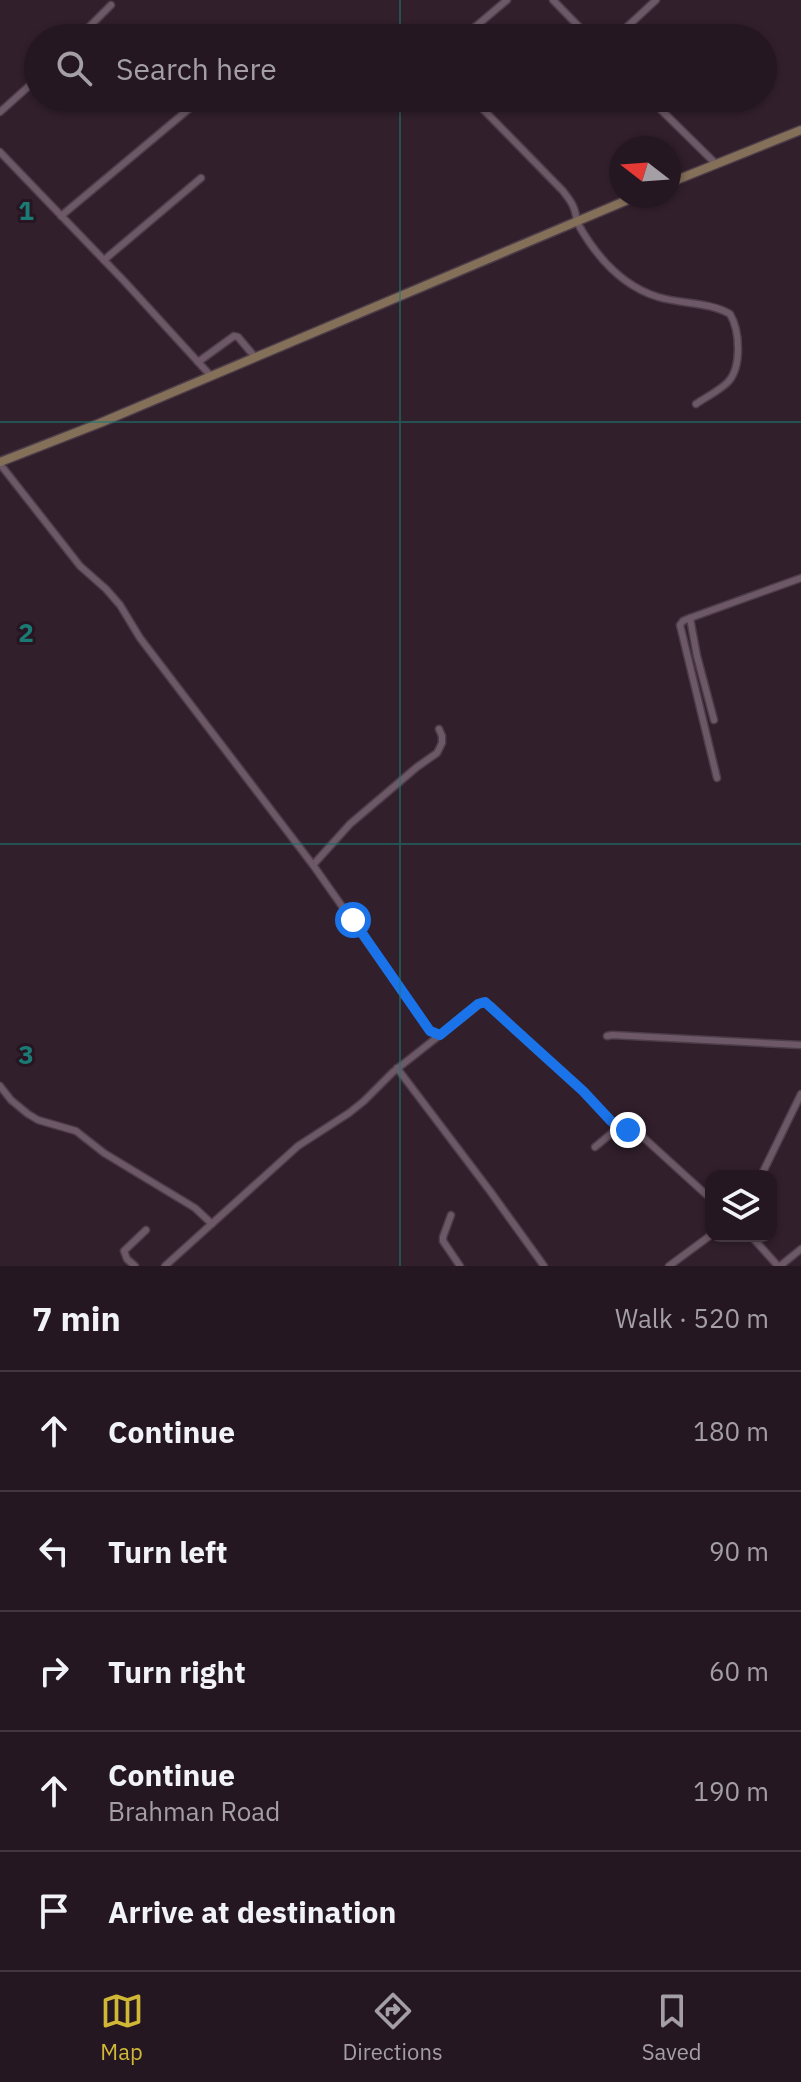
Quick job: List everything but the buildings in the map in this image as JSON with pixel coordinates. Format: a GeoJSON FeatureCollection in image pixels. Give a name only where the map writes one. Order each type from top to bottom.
{"type":"FeatureCollection","features":[{"type":"Feature","properties":{"kind":"street"},"geometry":{"type":"LineString","coordinates":[[479,24],[507,0]]}},
{"type":"Feature","properties":{"kind":"street"},"geometry":{"type":"LineString","coordinates":[[553,0],[576,24]]}},
{"type":"Feature","properties":{"kind":"street"},"geometry":{"type":"LineString","coordinates":[[630,24],[656,0]]}},
{"type":"Feature","properties":{"kind":"street"},"geometry":{"type":"LineString","coordinates":[[92,24],[111,5]]}},
{"type":"Feature","properties":{"kind":"street"},"geometry":{"type":"LineString","coordinates":[[0,112],[24,91]]}},
{"type":"Feature","properties":{"kind":"street"},"geometry":{"type":"LineString","coordinates":[[61,216],[185,112]]}},
{"type":"Feature","properties":{"kind":"street"},"geometry":{"type":"LineString","coordinates":[[486,112],[563,191],[574,207],[577,221],[606,264],[624,280],[661,298],[730,314],[737,339],[733,375],[696,404]]}},
{"type":"Feature","properties":{"kind":"street"},"geometry":{"type":"LineString","coordinates":[[663,112],[715,163]]}},
{"type":"Feature","properties":{"kind":"street"},"geometry":{"type":"LineString","coordinates":[[681,178],[801,130]]}},
{"type":"Feature","properties":{"kind":"street"},"geometry":{"type":"LineString","coordinates":[[0,152],[210,375]]}},
{"type":"Feature","properties":{"kind":"street"},"geometry":{"type":"LineString","coordinates":[[104,260],[201,178]]}},
{"type":"Feature","properties":{"kind":"street"},"geometry":{"type":"LineString","coordinates":[[440,1035],[430,1031],[313,865],[140,638],[120,605],[80,566],[0,463],[609,208]]}},
{"type":"Feature","properties":{"kind":"street"},"geometry":{"type":"LineString","coordinates":[[198,362],[234,336],[255,357]]}},
{"type":"Feature","properties":{"kind":"street"},"geometry":{"type":"LineString","coordinates":[[717,778],[680,625],[690,618],[801,578]]}},
{"type":"Feature","properties":{"kind":"street"},"geometry":{"type":"LineString","coordinates":[[690,618],[714,720]]}},
{"type":"Feature","properties":{"kind":"street"},"geometry":{"type":"LineString","coordinates":[[313,865],[350,824],[437,753],[442,743],[439,729]]}},
{"type":"Feature","properties":{"kind":"street"},"geometry":{"type":"LineString","coordinates":[[165,1266],[298,1146],[349,1113],[397,1068],[482,1002],[491,1006],[619,1127],[644,1138],[705,1194]]}},
{"type":"Feature","properties":{"kind":"street"},"geometry":{"type":"LineString","coordinates":[[430,1031],[430,1043]]}},
{"type":"Feature","properties":{"kind":"street"},"geometry":{"type":"LineString","coordinates":[[609,1036],[801,1045]]}},
{"type":"Feature","properties":{"kind":"street"},"geometry":{"type":"LineString","coordinates":[[397,1068],[544,1266]]}},
{"type":"Feature","properties":{"kind":"street"},"geometry":{"type":"LineString","coordinates":[[0,1086],[28,1114],[76,1131],[104,1153],[195,1208],[212,1224]]}},
{"type":"Feature","properties":{"kind":"street"},"geometry":{"type":"LineString","coordinates":[[764,1170],[801,1094]]}},
{"type":"Feature","properties":{"kind":"street"},"geometry":{"type":"LineString","coordinates":[[595,1147],[619,1127]]}},
{"type":"Feature","properties":{"kind":"street"},"geometry":{"type":"LineString","coordinates":[[451,1215],[443,1241],[460,1266]]}},
{"type":"Feature","properties":{"kind":"street"},"geometry":{"type":"LineString","coordinates":[[135,1266],[124,1251],[146,1230]]}},
{"type":"Feature","properties":{"kind":"street"},"geometry":{"type":"LineString","coordinates":[[669,1266],[705,1239]]}},
{"type":"Feature","properties":{"kind":"street"},"geometry":{"type":"LineString","coordinates":[[757,1242],[779,1266],[801,1249]]}},
{"type":"Feature","properties":{"kind":"route"},"geometry":{"type":"LineString","coordinates":[[353,920],[430,1031],[440,1035],[478,1004],[485,1002],[583,1091],[611,1121],[628,1130]]}}]}
